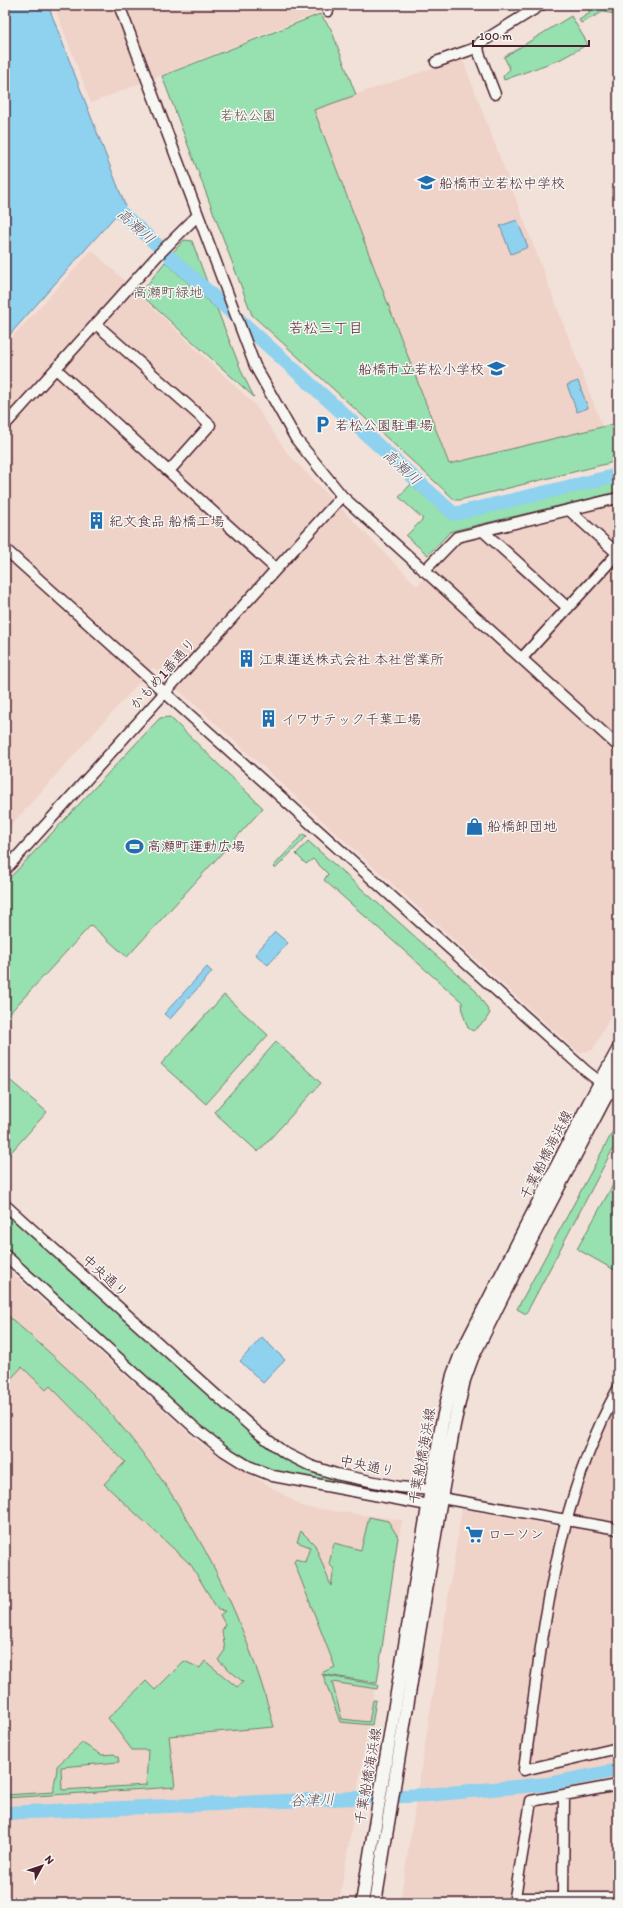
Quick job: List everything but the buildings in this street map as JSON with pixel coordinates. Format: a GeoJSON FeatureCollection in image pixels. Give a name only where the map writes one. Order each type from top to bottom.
{"type":"FeatureCollection","features":[{"type":"Feature","properties":{"kind":"main road","name":"千葉船橋海浜線"},"geometry":{"type":"LineString","coordinates":[[362,1903],[379,1799],[388,1784],[454,1425],[464,1380],[472,1358],[609,1089],[618,1050]]}},
{"type":"Feature","properties":{"kind":"main road","name":"千葉船橋海浜線"},"geometry":{"type":"LineString","coordinates":[[375,1903],[392,1799],[388,1784],[428,1505],[442,1423],[453,1375],[461,1354],[618,1073]]}},
{"type":"Feature","properties":{"kind":"street"},"geometry":{"type":"LineString","coordinates":[[119,5],[230,304],[255,366],[289,429],[342,496],[424,571],[616,741]]}},
{"type":"Feature","properties":{"kind":"street"},"geometry":{"type":"LineString","coordinates":[[436,62],[473,49],[480,43],[541,5]]}},
{"type":"Feature","properties":{"kind":"street"},"geometry":{"type":"LineString","coordinates":[[478,46],[479,53],[494,94]]}},
{"type":"Feature","properties":{"kind":"street"},"geometry":{"type":"LineString","coordinates":[[5,425],[158,255],[198,215]]}},
{"type":"Feature","properties":{"kind":"street"},"geometry":{"type":"LineString","coordinates":[[96,324],[210,425],[170,470]]}},
{"type":"Feature","properties":{"kind":"street"},"geometry":{"type":"LineString","coordinates":[[56,369],[170,470],[276,569]]}},
{"type":"Feature","properties":{"kind":"street","name":"かもめ1番通り"},"geometry":{"type":"LineString","coordinates":[[5,870],[342,496]]}},
{"type":"Feature","properties":{"kind":"street"},"geometry":{"type":"LineString","coordinates":[[424,571],[457,537],[618,498]]}},
{"type":"Feature","properties":{"kind":"street"},"geometry":{"type":"LineString","coordinates":[[522,658],[618,554],[569,510]]}},
{"type":"Feature","properties":{"kind":"street"},"geometry":{"type":"LineString","coordinates":[[483,531],[568,608]]}},
{"type":"Feature","properties":{"kind":"street"},"geometry":{"type":"LineString","coordinates":[[5,550],[609,1089]]}},
{"type":"Feature","properties":{"kind":"street","name":"中央通り"},"geometry":{"type":"LineString","coordinates":[[6,1207],[257,1432],[280,1449],[297,1460],[336,1474],[399,1487],[431,1490]]}},
{"type":"Feature","properties":{"kind":"street","name":"中央通り"},"geometry":{"type":"LineString","coordinates":[[5,1255],[204,1435],[224,1451],[248,1466],[286,1480],[428,1505]]}},
{"type":"Feature","properties":{"kind":"street"},"geometry":{"type":"LineString","coordinates":[[618,1389],[586,1456],[566,1520],[551,1589],[524,1770],[618,1748]]}},
{"type":"Feature","properties":{"kind":"street"},"geometry":{"type":"LineString","coordinates":[[431,1490],[441,1498],[618,1529]]}},
{"type":"Feature","properties":{"kind":"street"},"geometry":{"type":"LineString","coordinates":[[428,1505],[441,1498]]}},
{"type":"Feature","properties":{"kind":"street"},"geometry":{"type":"LineString","coordinates":[[618,1785],[531,1801],[514,1901],[562,1898],[618,1898]]}},
{"type":"Feature","properties":{"kind":"street"},"geometry":{"type":"LineString","coordinates":[[562,1898],[564,1796]]}},
{"type":"Feature","properties":{"kind":"shaded area"},"geometry":{"type":"Polygon","coordinates":[[[54,5],[337,5],[91,103],[54,5]]]}},
{"type":"Feature","properties":{"kind":"shaded area"},"geometry":{"type":"Polygon","coordinates":[[[462,58],[603,428],[449,464],[314,109],[462,58]]]}},
{"type":"Feature","properties":{"kind":"shaded area"},"geometry":{"type":"Polygon","coordinates":[[[92,250],[255,405],[288,454],[417,586],[458,542],[569,514],[618,559],[618,1001],[593,1050],[579,1053],[153,667],[5,832],[5,345],[92,250]]]}},
{"type":"Feature","properties":{"kind":"shaded area"},"geometry":{"type":"Polygon","coordinates":[[[618,502],[618,548],[583,517],[585,511],[618,502]]]}},
{"type":"Feature","properties":{"kind":"shaded area"},"geometry":{"type":"Polygon","coordinates":[[[5,1267],[202,1445],[304,1507],[402,1520],[339,1903],[5,1903],[5,1267]]]}},
{"type":"Feature","properties":{"kind":"shaded area"},"geometry":{"type":"Polygon","coordinates":[[[618,1404],[618,1903],[400,1903],[462,1509],[570,1529],[592,1453],[618,1404]]]}},
{"type":"Feature","properties":{"kind":"green space"},"geometry":{"type":"Polygon","coordinates":[[[590,5],[618,5],[618,12],[616,14],[603,12],[581,23],[579,20],[590,13],[587,7],[590,5]]]}},
{"type":"Feature","properties":{"kind":"green space","name":"若松公園"},"geometry":{"type":"Polygon","coordinates":[[[320,14],[331,29],[356,95],[314,110],[449,464],[618,423],[618,461],[455,500],[252,315],[162,76],[320,14]]]}},
{"type":"Feature","properties":{"kind":"green space"},"geometry":{"type":"Polygon","coordinates":[[[571,16],[588,44],[561,59],[504,80],[503,76],[510,69],[504,57],[571,16]]]}},
{"type":"Feature","properties":{"kind":"green space","name":"高瀬町緑地"},"geometry":{"type":"Polygon","coordinates":[[[184,240],[192,241],[207,282],[173,252],[184,240]]]}},
{"type":"Feature","properties":{"kind":"green space","name":"高瀬町緑地"},"geometry":{"type":"Polygon","coordinates":[[[165,262],[217,309],[243,375],[254,397],[140,294],[165,262]]]}},
{"type":"Feature","properties":{"kind":"green space"},"geometry":{"type":"Polygon","coordinates":[[[618,480],[618,492],[450,532],[428,555],[406,536],[423,519],[399,497],[411,484],[452,520],[618,480]]]}},
{"type":"Feature","properties":{"kind":"green space","name":"高瀬町運動広場"},"geometry":{"type":"Polygon","coordinates":[[[170,717],[263,808],[127,957],[91,925],[5,1018],[5,883],[160,718],[170,717]]]}},
{"type":"Feature","properties":{"kind":"green space"},"geometry":{"type":"Polygon","coordinates":[[[303,834],[307,836],[275,869],[273,867],[303,834]]]}},
{"type":"Feature","properties":{"kind":"green space"},"geometry":{"type":"Polygon","coordinates":[[[308,841],[476,991],[490,1013],[485,1021],[473,1031],[468,1028],[463,1014],[462,1002],[324,880],[328,874],[313,859],[306,864],[296,854],[308,841]]]}},
{"type":"Feature","properties":{"kind":"green space"},"geometry":{"type":"Polygon","coordinates":[[[224,995],[268,1035],[206,1104],[161,1064],[224,995]]]}},
{"type":"Feature","properties":{"kind":"green space"},"geometry":{"type":"Polygon","coordinates":[[[276,1042],[321,1083],[258,1152],[214,1112],[276,1042]]]}},
{"type":"Feature","properties":{"kind":"green space"},"geometry":{"type":"Polygon","coordinates":[[[5,1076],[47,1112],[5,1159],[5,1076]]]}},
{"type":"Feature","properties":{"kind":"green space"},"geometry":{"type":"Polygon","coordinates":[[[618,1122],[618,1139],[526,1314],[517,1309],[618,1122]]]}},
{"type":"Feature","properties":{"kind":"green space"},"geometry":{"type":"Polygon","coordinates":[[[618,1176],[618,1272],[577,1249],[618,1176]]]}},
{"type":"Feature","properties":{"kind":"green space"},"geometry":{"type":"Polygon","coordinates":[[[8,1216],[15,1220],[266,1446],[283,1457],[363,1489],[277,1472],[228,1448],[208,1432],[5,1249],[5,1218],[8,1216]]]}},
{"type":"Feature","properties":{"kind":"green space"},"geometry":{"type":"Polygon","coordinates":[[[5,1313],[94,1395],[125,1431],[154,1469],[181,1509],[205,1550],[226,1592],[245,1636],[261,1681],[274,1727],[169,1736],[175,1787],[5,1798],[5,1795],[54,1792],[57,1766],[82,1743],[102,1755],[114,1754],[118,1757],[119,1762],[61,1767],[62,1790],[146,1785],[148,1750],[132,1750],[108,1718],[146,1681],[155,1690],[184,1661],[200,1668],[205,1661],[237,1687],[243,1682],[218,1660],[225,1650],[222,1631],[225,1624],[220,1615],[225,1611],[218,1610],[191,1565],[104,1484],[125,1462],[50,1386],[46,1390],[22,1367],[5,1385],[5,1313]]]}},
{"type":"Feature","properties":{"kind":"green space"},"geometry":{"type":"Polygon","coordinates":[[[369,1517],[388,1521],[398,1537],[377,1683],[321,1674],[335,1667],[294,1562],[296,1559],[305,1562],[310,1547],[297,1542],[301,1531],[315,1545],[331,1586],[334,1569],[329,1564],[334,1543],[361,1550],[369,1517]]]}},
{"type":"Feature","properties":{"kind":"green space"},"geometry":{"type":"Polygon","coordinates":[[[323,1675],[378,1685],[377,1689],[332,1682],[342,1719],[369,1722],[373,1700],[376,1700],[372,1725],[340,1722],[323,1675]]]}},
{"type":"Feature","properties":{"kind":"water"},"geometry":{"type":"Polygon","coordinates":[[[5,5],[48,5],[125,205],[5,340],[5,5]]]}},
{"type":"Feature","properties":{"kind":"water"},"geometry":{"type":"Polygon","coordinates":[[[517,220],[528,247],[511,254],[500,226],[517,220]]]}},
{"type":"Feature","properties":{"kind":"water"},"geometry":{"type":"Polygon","coordinates":[[[578,381],[588,408],[577,412],[567,385],[578,381]]]}},
{"type":"Feature","properties":{"kind":"water"},"geometry":{"type":"Polygon","coordinates":[[[275,932],[288,943],[268,965],[255,954],[275,932]]]}},
{"type":"Feature","properties":{"kind":"water"},"geometry":{"type":"Polygon","coordinates":[[[207,967],[212,972],[170,1019],[164,1014],[207,967]]]}},
{"type":"Feature","properties":{"kind":"water"},"geometry":{"type":"Polygon","coordinates":[[[262,1337],[285,1360],[263,1383],[240,1361],[262,1337]]]}},
{"type":"Feature","properties":{"kind":"waterway","name":"高瀬川"},"geometry":{"type":"LineString","coordinates":[[107,200],[165,252]]}},
{"type":"Feature","properties":{"kind":"waterway","name":"高瀬川"},"geometry":{"type":"LineString","coordinates":[[171,258],[454,514],[618,475]]}},
{"type":"Feature","properties":{"kind":"waterway","name":"谷津川"},"geometry":{"type":"LineString","coordinates":[[5,1813],[427,1795],[548,1784],[618,1770]]}},
{"type":"Feature","properties":{"kind":"place","name":"船橋市立若松中学校"},"geometry":{"type":"Point","coordinates":[426,183]}},
{"type":"Feature","properties":{"kind":"place","name":"船橋市立若松小学校"},"geometry":{"type":"Point","coordinates":[497,369]}},
{"type":"Feature","properties":{"kind":"place","name":"若松公園駐車場"},"geometry":{"type":"Point","coordinates":[322,425]}},
{"type":"Feature","properties":{"kind":"place","name":"紀文食品 船橋工場"},"geometry":{"type":"Point","coordinates":[96,521]}},
{"type":"Feature","properties":{"kind":"place","name":"江東運送株式会社 本社営業所"},"geometry":{"type":"Point","coordinates":[246,659]}},
{"type":"Feature","properties":{"kind":"place","name":"イワサテック千葉工場"},"geometry":{"type":"Point","coordinates":[268,719]}},
{"type":"Feature","properties":{"kind":"place","name":"船橋卸団地"},"geometry":{"type":"Point","coordinates":[474,826]}},
{"type":"Feature","properties":{"kind":"place","name":"高瀬町運動広場"},"geometry":{"type":"Point","coordinates":[134,846]}},
{"type":"Feature","properties":{"kind":"place","name":"ローソン"},"geometry":{"type":"Point","coordinates":[475,1534]}},
{"type":"Feature","properties":{"kind":"district","name":"若松三丁目"},"geometry":{"type":"Point","coordinates":[326,328]}}]}
